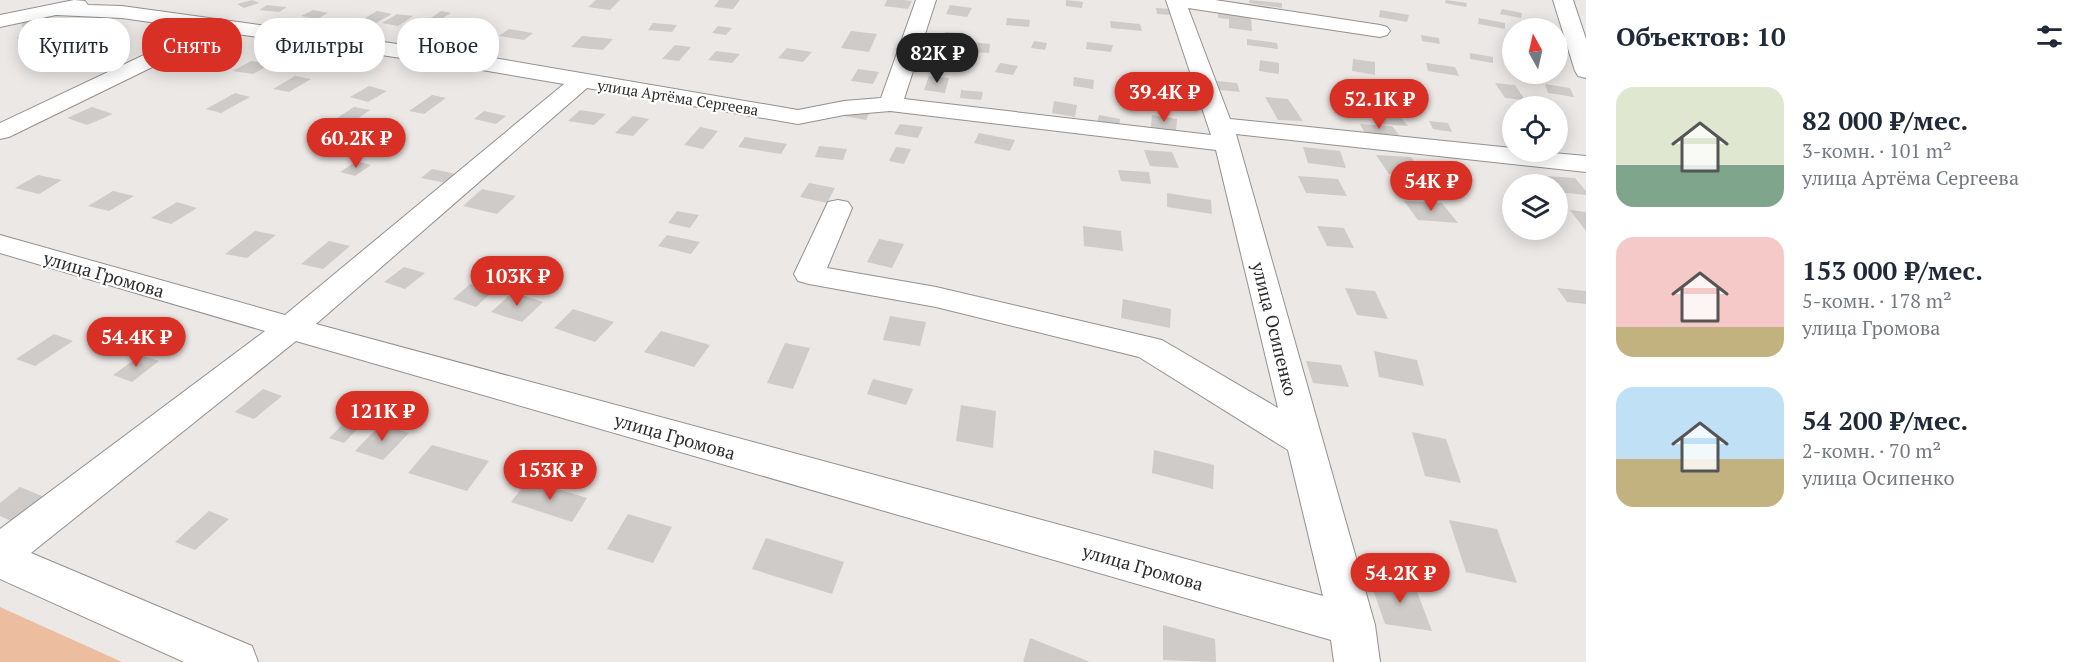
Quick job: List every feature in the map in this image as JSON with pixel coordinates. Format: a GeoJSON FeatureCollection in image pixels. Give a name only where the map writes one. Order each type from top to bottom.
{"type":"FeatureCollection","features":[{"type":"Feature","properties":{"kind":"street"},"geometry":{"type":"LineString","coordinates":[[926,0],[890,116],[1224,135],[1586,164]]}},
{"type":"Feature","properties":{"kind":"street"},"geometry":{"type":"LineString","coordinates":[[1176,0],[1380,32]]}},
{"type":"Feature","properties":{"kind":"street","name":"улица Осипенко"},"geometry":{"type":"LineString","coordinates":[[1176,0],[1224,135],[1352,625],[1357,662]]}},
{"type":"Feature","properties":{"kind":"street"},"geometry":{"type":"LineString","coordinates":[[1563,0],[1579,32],[1586,71]]}},
{"type":"Feature","properties":{"kind":"street"},"geometry":{"type":"LineString","coordinates":[[0,21],[92,1]]}},
{"type":"Feature","properties":{"kind":"street","name":"улица Артёма Сергеева"},"geometry":{"type":"LineString","coordinates":[[58,10],[122,12],[161,18]]}},
{"type":"Feature","properties":{"kind":"street","name":"улица Артёма Сергеева"},"geometry":{"type":"LineString","coordinates":[[242,30],[470,61],[874,128],[881,126],[890,116]]}},
{"type":"Feature","properties":{"kind":"street"},"geometry":{"type":"LineString","coordinates":[[0,132],[142,64]]}},
{"type":"Feature","properties":{"kind":"street"},"geometry":{"type":"LineString","coordinates":[[0,553],[291,328],[580,81]]}},
{"type":"Feature","properties":{"kind":"street"},"geometry":{"type":"LineString","coordinates":[[838,208],[809,274],[936,297],[1150,348],[1304,442]]}},
{"type":"Feature","properties":{"kind":"street","name":"улица Громова"},"geometry":{"type":"LineString","coordinates":[[0,244],[291,328],[1352,625]]}},
{"type":"Feature","properties":{"kind":"street"},"geometry":{"type":"LineString","coordinates":[[0,559],[235,662]]}},
{"type":"Feature","properties":{"kind":"shaded area"},"geometry":{"type":"Polygon","coordinates":[[[0,607],[122,662],[0,662],[0,607]]]}},
{"type":"Feature","properties":{"kind":"building"},"geometry":{"type":"Polygon","coordinates":[[[252,0],[259,3],[244,8],[237,4],[252,0]]]}},
{"type":"Feature","properties":{"kind":"building"},"geometry":{"type":"Polygon","coordinates":[[[596,0],[620,0],[610,10],[588,7],[596,0]]]}},
{"type":"Feature","properties":{"kind":"building"},"geometry":{"type":"Polygon","coordinates":[[[719,0],[740,0],[733,9],[714,7],[719,0]]]}},
{"type":"Feature","properties":{"kind":"building"},"geometry":{"type":"Polygon","coordinates":[[[887,0],[912,1],[908,9],[884,6],[887,0]]]}},
{"type":"Feature","properties":{"kind":"building"},"geometry":{"type":"Polygon","coordinates":[[[1066,0],[1083,2],[1082,8],[1066,6],[1066,0]]]}},
{"type":"Feature","properties":{"kind":"building"},"geometry":{"type":"Polygon","coordinates":[[[1250,0],[1282,3],[1282,8],[1249,3],[1250,0]]]}},
{"type":"Feature","properties":{"kind":"building"},"geometry":{"type":"Polygon","coordinates":[[[1446,0],[1467,3],[1466,7],[1445,3],[1446,0]]]}},
{"type":"Feature","properties":{"kind":"building"},"geometry":{"type":"Polygon","coordinates":[[[267,5],[287,7],[279,12],[259,10],[267,5]]]}},
{"type":"Feature","properties":{"kind":"building"},"geometry":{"type":"Polygon","coordinates":[[[950,5],[972,8],[967,17],[946,14],[950,5]]]}},
{"type":"Feature","properties":{"kind":"building"},"geometry":{"type":"Polygon","coordinates":[[[1156,8],[1171,9],[1172,15],[1157,14],[1156,8]]]}},
{"type":"Feature","properties":{"kind":"building"},"geometry":{"type":"Polygon","coordinates":[[[1502,9],[1522,13],[1521,18],[1500,14],[1502,9]]]}},
{"type":"Feature","properties":{"kind":"building"},"geometry":{"type":"Polygon","coordinates":[[[313,10],[328,13],[319,18],[301,16],[313,10]]]}},
{"type":"Feature","properties":{"kind":"building"},"geometry":{"type":"Polygon","coordinates":[[[1380,10],[1409,15],[1407,22],[1379,17],[1380,10]]]}},
{"type":"Feature","properties":{"kind":"building"},"geometry":{"type":"Polygon","coordinates":[[[377,11],[392,14],[385,18],[365,18],[377,11]]]}},
{"type":"Feature","properties":{"kind":"building"},"geometry":{"type":"Polygon","coordinates":[[[441,11],[451,13],[443,18],[431,18],[441,11]]]}},
{"type":"Feature","properties":{"kind":"building"},"geometry":{"type":"Polygon","coordinates":[[[1218,12],[1251,16],[1252,31],[1229,28],[1229,19],[1218,18],[1218,12]]]}},
{"type":"Feature","properties":{"kind":"building"},"geometry":{"type":"Polygon","coordinates":[[[397,14],[413,16],[397,18],[397,26],[385,24],[385,21],[397,14]]]}},
{"type":"Feature","properties":{"kind":"building"},"geometry":{"type":"Polygon","coordinates":[[[1007,18],[1030,20],[1029,27],[1006,25],[1007,18]]]}},
{"type":"Feature","properties":{"kind":"building"},"geometry":{"type":"Polygon","coordinates":[[[1479,18],[1502,22],[1502,28],[1478,24],[1479,18]]]}},
{"type":"Feature","properties":{"kind":"building"},"geometry":{"type":"Polygon","coordinates":[[[1110,21],[1140,24],[1142,31],[1111,28],[1110,21]]]}},
{"type":"Feature","properties":{"kind":"building"},"geometry":{"type":"Polygon","coordinates":[[[653,23],[677,25],[672,32],[648,30],[653,23]]]}},
{"type":"Feature","properties":{"kind":"building"},"geometry":{"type":"Polygon","coordinates":[[[718,26],[732,28],[726,35],[712,33],[718,26]]]}},
{"type":"Feature","properties":{"kind":"building"},"geometry":{"type":"Polygon","coordinates":[[[509,29],[533,33],[524,40],[499,36],[509,29]]]}},
{"type":"Feature","properties":{"kind":"building"},"geometry":{"type":"Polygon","coordinates":[[[851,31],[877,34],[869,52],[841,48],[851,31]]]}},
{"type":"Feature","properties":{"kind":"building"},"geometry":{"type":"Polygon","coordinates":[[[945,32],[965,33],[964,40],[944,38],[945,32]]]}},
{"type":"Feature","properties":{"kind":"building"},"geometry":{"type":"Polygon","coordinates":[[[1421,35],[1439,38],[1440,44],[1422,41],[1421,35]]]}},
{"type":"Feature","properties":{"kind":"building"},"geometry":{"type":"Polygon","coordinates":[[[582,36],[613,39],[603,50],[571,47],[582,36]]]}},
{"type":"Feature","properties":{"kind":"building"},"geometry":{"type":"Polygon","coordinates":[[[1247,39],[1277,43],[1278,49],[1247,45],[1247,39]]]}},
{"type":"Feature","properties":{"kind":"building"},"geometry":{"type":"Polygon","coordinates":[[[1034,41],[1047,43],[1045,50],[1031,48],[1034,41]]]}},
{"type":"Feature","properties":{"kind":"building"},"geometry":{"type":"Polygon","coordinates":[[[971,42],[990,44],[989,53],[970,52],[971,42]]]}},
{"type":"Feature","properties":{"kind":"building"},"geometry":{"type":"Polygon","coordinates":[[[1087,42],[1113,45],[1111,52],[1086,49],[1087,42]]]}},
{"type":"Feature","properties":{"kind":"building"},"geometry":{"type":"Polygon","coordinates":[[[675,45],[691,47],[679,61],[662,59],[675,45]]]}},
{"type":"Feature","properties":{"kind":"building"},"geometry":{"type":"Polygon","coordinates":[[[787,48],[812,52],[803,62],[778,58],[787,48]]]}},
{"type":"Feature","properties":{"kind":"building"},"geometry":{"type":"Polygon","coordinates":[[[716,51],[740,54],[732,63],[708,60],[716,51]]]}},
{"type":"Feature","properties":{"kind":"building"},"geometry":{"type":"Polygon","coordinates":[[[917,53],[934,55],[932,62],[915,60],[917,53]]]}},
{"type":"Feature","properties":{"kind":"building"},"geometry":{"type":"Polygon","coordinates":[[[1470,53],[1493,57],[1493,63],[1470,59],[1470,53]]]}},
{"type":"Feature","properties":{"kind":"building"},"geometry":{"type":"Polygon","coordinates":[[[1353,59],[1375,62],[1375,75],[1352,71],[1353,59]]]}},
{"type":"Feature","properties":{"kind":"building"},"geometry":{"type":"Polygon","coordinates":[[[1260,60],[1279,63],[1279,74],[1259,71],[1260,60]]]}},
{"type":"Feature","properties":{"kind":"building"},"geometry":{"type":"Polygon","coordinates":[[[254,61],[254,72],[257,72],[253,74],[240,72],[242,72],[242,66],[254,61]]]}},
{"type":"Feature","properties":{"kind":"building"},"geometry":{"type":"Polygon","coordinates":[[[1000,63],[1018,66],[1013,75],[995,72],[1000,63]]]}},
{"type":"Feature","properties":{"kind":"building"},"geometry":{"type":"Polygon","coordinates":[[[1426,63],[1455,67],[1459,76],[1428,71],[1426,63]]]}},
{"type":"Feature","properties":{"kind":"building"},"geometry":{"type":"Polygon","coordinates":[[[858,69],[879,72],[873,84],[851,81],[858,69]]]}},
{"type":"Feature","properties":{"kind":"building"},"geometry":{"type":"Polygon","coordinates":[[[1170,75],[1194,77],[1195,84],[1171,82],[1170,75]]]}},
{"type":"Feature","properties":{"kind":"building"},"geometry":{"type":"Polygon","coordinates":[[[295,76],[311,79],[289,92],[273,89],[295,76]]]}},
{"type":"Feature","properties":{"kind":"building"},"geometry":{"type":"Polygon","coordinates":[[[929,76],[949,78],[945,93],[924,90],[929,76]]]}},
{"type":"Feature","properties":{"kind":"building"},"geometry":{"type":"Polygon","coordinates":[[[1132,76],[1157,79],[1158,91],[1131,88],[1132,76]]]}},
{"type":"Feature","properties":{"kind":"building"},"geometry":{"type":"Polygon","coordinates":[[[1074,77],[1094,80],[1093,89],[1073,86],[1074,77]]]}},
{"type":"Feature","properties":{"kind":"building"},"geometry":{"type":"Polygon","coordinates":[[[1217,81],[1237,83],[1240,92],[1220,90],[1217,81]]]}},
{"type":"Feature","properties":{"kind":"building"},"geometry":{"type":"Polygon","coordinates":[[[1495,83],[1515,85],[1522,96],[1504,96],[1495,83]]]}},
{"type":"Feature","properties":{"kind":"building"},"geometry":{"type":"Polygon","coordinates":[[[1545,84],[1570,88],[1574,97],[1568,96],[1548,93],[1545,84]]]}},
{"type":"Feature","properties":{"kind":"building"},"geometry":{"type":"Polygon","coordinates":[[[369,86],[387,91],[368,102],[350,97],[369,86]]]}},
{"type":"Feature","properties":{"kind":"building"},"geometry":{"type":"Polygon","coordinates":[[[961,90],[983,92],[981,100],[960,98],[961,90]]]}},
{"type":"Feature","properties":{"kind":"building"},"geometry":{"type":"Polygon","coordinates":[[[235,93],[250,97],[221,113],[206,109],[235,93]]]}},
{"type":"Feature","properties":{"kind":"building"},"geometry":{"type":"Polygon","coordinates":[[[432,95],[446,98],[424,114],[409,111],[432,95]]]}},
{"type":"Feature","properties":{"kind":"building"},"geometry":{"type":"Polygon","coordinates":[[[1265,97],[1288,99],[1303,121],[1278,120],[1265,97]]]}},
{"type":"Feature","properties":{"kind":"building"},"geometry":{"type":"Polygon","coordinates":[[[1054,101],[1077,105],[1075,117],[1052,113],[1054,101]]]}},
{"type":"Feature","properties":{"kind":"building"},"geometry":{"type":"Polygon","coordinates":[[[92,107],[113,114],[87,125],[67,118],[92,107]]]}},
{"type":"Feature","properties":{"kind":"building"},"geometry":{"type":"Polygon","coordinates":[[[354,107],[370,110],[350,124],[334,120],[354,107]]]}},
{"type":"Feature","properties":{"kind":"building"},"geometry":{"type":"Polygon","coordinates":[[[849,108],[870,112],[866,120],[844,116],[849,108]]]}},
{"type":"Feature","properties":{"kind":"building"},"geometry":{"type":"Polygon","coordinates":[[[580,110],[606,114],[594,125],[568,121],[580,110]]]}},
{"type":"Feature","properties":{"kind":"building"},"geometry":{"type":"Polygon","coordinates":[[[484,111],[506,116],[496,124],[474,119],[484,111]]]}},
{"type":"Feature","properties":{"kind":"building"},"geometry":{"type":"Polygon","coordinates":[[[1371,113],[1398,114],[1408,126],[1379,124],[1371,113]]]}},
{"type":"Feature","properties":{"kind":"building"},"geometry":{"type":"Polygon","coordinates":[[[1099,115],[1120,119],[1119,127],[1097,123],[1099,115]]]}},
{"type":"Feature","properties":{"kind":"building"},"geometry":{"type":"Polygon","coordinates":[[[1152,115],[1177,119],[1176,131],[1151,127],[1152,115]]]}},
{"type":"Feature","properties":{"kind":"building"},"geometry":{"type":"Polygon","coordinates":[[[633,116],[649,119],[633,136],[615,133],[633,116]]]}},
{"type":"Feature","properties":{"kind":"building"},"geometry":{"type":"Polygon","coordinates":[[[1429,121],[1448,123],[1452,132],[1433,129],[1429,121]]]}},
{"type":"Feature","properties":{"kind":"building"},"geometry":{"type":"Polygon","coordinates":[[[900,124],[923,127],[918,138],[894,134],[900,124]]]}},
{"type":"Feature","properties":{"kind":"building"},"geometry":{"type":"Polygon","coordinates":[[[1360,124],[1392,126],[1399,135],[1365,133],[1360,124]]]}},
{"type":"Feature","properties":{"kind":"building"},"geometry":{"type":"Polygon","coordinates":[[[700,127],[718,131],[703,149],[684,145],[700,127]]]}},
{"type":"Feature","properties":{"kind":"building"},"geometry":{"type":"Polygon","coordinates":[[[979,133],[1015,140],[1010,151],[974,143],[979,133]]]}},
{"type":"Feature","properties":{"kind":"building"},"geometry":{"type":"Polygon","coordinates":[[[745,137],[787,144],[781,154],[738,147],[745,137]]]}},
{"type":"Feature","properties":{"kind":"building"},"geometry":{"type":"Polygon","coordinates":[[[819,146],[847,149],[843,160],[815,157],[819,146]]]}},
{"type":"Feature","properties":{"kind":"building"},"geometry":{"type":"Polygon","coordinates":[[[896,147],[911,149],[904,164],[889,161],[896,147]]]}},
{"type":"Feature","properties":{"kind":"building"},"geometry":{"type":"Polygon","coordinates":[[[1303,147],[1340,151],[1346,168],[1308,163],[1303,147]]]}},
{"type":"Feature","properties":{"kind":"building"},"geometry":{"type":"Polygon","coordinates":[[[1144,150],[1172,152],[1179,168],[1150,166],[1144,150]]]}},
{"type":"Feature","properties":{"kind":"building"},"geometry":{"type":"Polygon","coordinates":[[[1376,155],[1411,157],[1425,176],[1389,174],[1376,155]]]}},
{"type":"Feature","properties":{"kind":"building"},"geometry":{"type":"Polygon","coordinates":[[[357,161],[371,165],[355,176],[340,172],[357,161]]]}},
{"type":"Feature","properties":{"kind":"building"},"geometry":{"type":"Polygon","coordinates":[[[1430,161],[1451,162],[1468,182],[1446,181],[1430,161]]]}},
{"type":"Feature","properties":{"kind":"building"},"geometry":{"type":"Polygon","coordinates":[[[432,169],[456,174],[446,183],[421,178],[432,169]]]}},
{"type":"Feature","properties":{"kind":"building"},"geometry":{"type":"Polygon","coordinates":[[[1118,170],[1149,172],[1151,184],[1121,181],[1118,170]]]}},
{"type":"Feature","properties":{"kind":"building"},"geometry":{"type":"Polygon","coordinates":[[[38,175],[62,180],[39,194],[15,188],[38,175]]]}},
{"type":"Feature","properties":{"kind":"building"},"geometry":{"type":"Polygon","coordinates":[[[1298,176],[1338,179],[1347,196],[1306,193],[1298,176]]]}},
{"type":"Feature","properties":{"kind":"building"},"geometry":{"type":"Polygon","coordinates":[[[1568,178],[1575,178],[1586,191],[1586,195],[1568,193],[1568,178]]]}},
{"type":"Feature","properties":{"kind":"building"},"geometry":{"type":"Polygon","coordinates":[[[809,183],[835,188],[827,203],[800,197],[809,183]]]}},
{"type":"Feature","properties":{"kind":"building"},"geometry":{"type":"Polygon","coordinates":[[[482,189],[516,196],[497,214],[463,206],[482,189]]]}},
{"type":"Feature","properties":{"kind":"building"},"geometry":{"type":"Polygon","coordinates":[[[113,191],[134,196],[109,211],[88,206],[113,191]]]}},
{"type":"Feature","properties":{"kind":"building"},"geometry":{"type":"Polygon","coordinates":[[[1167,193],[1211,200],[1212,214],[1167,207],[1167,193]]]}},
{"type":"Feature","properties":{"kind":"building"},"geometry":{"type":"Polygon","coordinates":[[[1404,201],[1442,203],[1458,223],[1418,220],[1404,201]]]}},
{"type":"Feature","properties":{"kind":"building"},"geometry":{"type":"Polygon","coordinates":[[[177,202],[197,208],[171,224],[151,218],[177,202]]]}},
{"type":"Feature","properties":{"kind":"building"},"geometry":{"type":"Polygon","coordinates":[[[1570,210],[1586,212],[1586,231],[1570,210]]]}},
{"type":"Feature","properties":{"kind":"building"},"geometry":{"type":"Polygon","coordinates":[[[677,211],[699,215],[690,228],[668,223],[677,211]]]}},
{"type":"Feature","properties":{"kind":"building"},"geometry":{"type":"Polygon","coordinates":[[[1083,226],[1121,231],[1123,251],[1084,246],[1083,226]]]}},
{"type":"Feature","properties":{"kind":"building"},"geometry":{"type":"Polygon","coordinates":[[[1317,226],[1344,228],[1354,248],[1327,246],[1317,226]]]}},
{"type":"Feature","properties":{"kind":"building"},"geometry":{"type":"Polygon","coordinates":[[[255,231],[276,235],[247,258],[225,254],[255,231]]]}},
{"type":"Feature","properties":{"kind":"building"},"geometry":{"type":"Polygon","coordinates":[[[667,235],[700,242],[691,254],[658,246],[667,235]]]}},
{"type":"Feature","properties":{"kind":"building"},"geometry":{"type":"Polygon","coordinates":[[[879,239],[904,244],[892,268],[867,262],[879,239]]]}},
{"type":"Feature","properties":{"kind":"building"},"geometry":{"type":"Polygon","coordinates":[[[329,241],[350,246],[323,269],[301,264],[329,241]]]}},
{"type":"Feature","properties":{"kind":"building"},"geometry":{"type":"Polygon","coordinates":[[[404,267],[425,273],[405,289],[384,282],[404,267]]]}},
{"type":"Feature","properties":{"kind":"building"},"geometry":{"type":"Polygon","coordinates":[[[470,284],[493,291],[476,307],[453,299],[470,284]]]}},
{"type":"Feature","properties":{"kind":"building"},"geometry":{"type":"Polygon","coordinates":[[[1345,288],[1375,291],[1388,319],[1357,315],[1345,288]]]}},
{"type":"Feature","properties":{"kind":"building"},"geometry":{"type":"Polygon","coordinates":[[[1557,288],[1586,291],[1586,304],[1567,302],[1557,288]]]}},
{"type":"Feature","properties":{"kind":"building"},"geometry":{"type":"Polygon","coordinates":[[[513,292],[543,302],[522,322],[491,312],[513,292]]]}},
{"type":"Feature","properties":{"kind":"building"},"geometry":{"type":"Polygon","coordinates":[[[1123,299],[1171,309],[1170,328],[1121,318],[1123,299]]]}},
{"type":"Feature","properties":{"kind":"building"},"geometry":{"type":"Polygon","coordinates":[[[573,309],[614,322],[595,342],[554,328],[573,309]]]}},
{"type":"Feature","properties":{"kind":"building"},"geometry":{"type":"Polygon","coordinates":[[[890,316],[926,322],[920,346],[883,340],[890,316]]]}},
{"type":"Feature","properties":{"kind":"building"},"geometry":{"type":"Polygon","coordinates":[[[661,331],[710,345],[694,367],[644,352],[661,331]]]}},
{"type":"Feature","properties":{"kind":"building"},"geometry":{"type":"Polygon","coordinates":[[[54,334],[73,341],[35,366],[16,359],[54,334]]]}},
{"type":"Feature","properties":{"kind":"building"},"geometry":{"type":"Polygon","coordinates":[[[785,343],[810,348],[793,389],[767,383],[785,343]]]}},
{"type":"Feature","properties":{"kind":"building"},"geometry":{"type":"Polygon","coordinates":[[[1374,351],[1417,360],[1424,386],[1379,377],[1374,351]]]}},
{"type":"Feature","properties":{"kind":"building"},"geometry":{"type":"Polygon","coordinates":[[[141,355],[159,361],[132,382],[113,375],[141,355]]]}},
{"type":"Feature","properties":{"kind":"building"},"geometry":{"type":"Polygon","coordinates":[[[1306,361],[1341,365],[1349,387],[1313,383],[1306,361]]]}},
{"type":"Feature","properties":{"kind":"building"},"geometry":{"type":"Polygon","coordinates":[[[873,379],[913,389],[906,405],[867,394],[873,379]]]}},
{"type":"Feature","properties":{"kind":"building"},"geometry":{"type":"Polygon","coordinates":[[[263,389],[282,396],[254,419],[235,412],[263,389]]]}},
{"type":"Feature","properties":{"kind":"building"},"geometry":{"type":"Polygon","coordinates":[[[961,405],[996,411],[993,448],[956,441],[961,405]]]}},
{"type":"Feature","properties":{"kind":"building"},"geometry":{"type":"Polygon","coordinates":[[[354,413],[369,417],[344,443],[329,438],[354,413]]]}},
{"type":"Feature","properties":{"kind":"building"},"geometry":{"type":"Polygon","coordinates":[[[381,424],[409,433],[383,460],[355,451],[381,424]]]}},
{"type":"Feature","properties":{"kind":"building"},"geometry":{"type":"Polygon","coordinates":[[[1412,432],[1446,439],[1461,483],[1425,476],[1412,432]]]}},
{"type":"Feature","properties":{"kind":"building"},"geometry":{"type":"Polygon","coordinates":[[[432,445],[489,461],[467,491],[408,473],[432,445]]]}},
{"type":"Feature","properties":{"kind":"building"},"geometry":{"type":"Polygon","coordinates":[[[1154,450],[1214,465],[1213,489],[1152,473],[1154,450]]]}},
{"type":"Feature","properties":{"kind":"building"},"geometry":{"type":"Polygon","coordinates":[[[528,480],[587,498],[572,522],[511,502],[528,480]]]}},
{"type":"Feature","properties":{"kind":"building"},"geometry":{"type":"Polygon","coordinates":[[[20,487],[47,498],[16,523],[0,516],[0,503],[20,487]]]}},
{"type":"Feature","properties":{"kind":"building"},"geometry":{"type":"Polygon","coordinates":[[[209,511],[229,519],[195,550],[175,542],[209,511]]]}},
{"type":"Feature","properties":{"kind":"building"},"geometry":{"type":"Polygon","coordinates":[[[628,514],[672,527],[653,563],[607,549],[628,514]]]}},
{"type":"Feature","properties":{"kind":"building"},"geometry":{"type":"Polygon","coordinates":[[[1449,520],[1497,529],[1517,583],[1466,572],[1449,520]]]}},
{"type":"Feature","properties":{"kind":"building"},"geometry":{"type":"Polygon","coordinates":[[[766,538],[844,562],[832,594],[752,569],[766,538]]]}},
{"type":"Feature","properties":{"kind":"building"},"geometry":{"type":"Polygon","coordinates":[[[1369,578],[1414,584],[1432,631],[1385,624],[1369,578]]]}},
{"type":"Feature","properties":{"kind":"building"},"geometry":{"type":"Polygon","coordinates":[[[1163,625],[1215,639],[1216,662],[1163,660],[1163,625]]]}},
{"type":"Feature","properties":{"kind":"building"},"geometry":{"type":"Polygon","coordinates":[[[1030,638],[1090,662],[1023,662],[1030,638]]]}}]}
